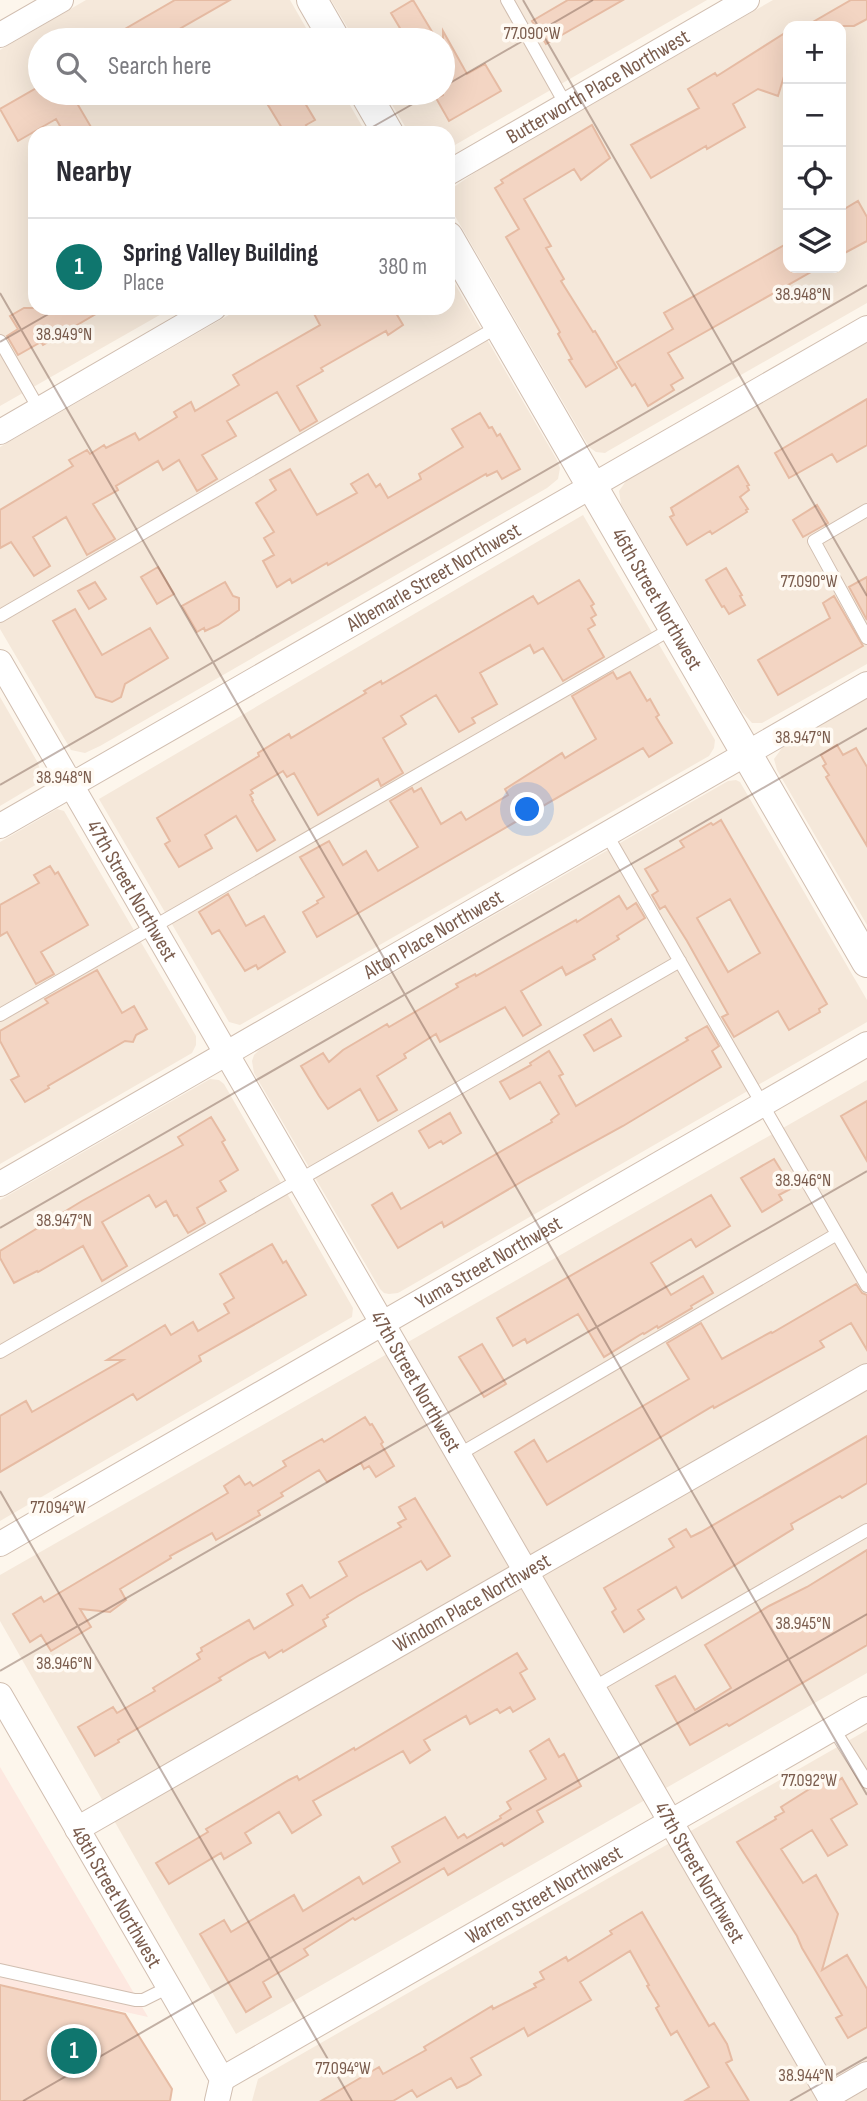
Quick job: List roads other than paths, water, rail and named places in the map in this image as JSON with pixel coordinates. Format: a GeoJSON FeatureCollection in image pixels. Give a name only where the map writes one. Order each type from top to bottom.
{"type":"FeatureCollection","features":[{"type":"Feature","properties":{"kind":"street"},"geometry":{"type":"LineString","coordinates":[[0,35],[61,0]]}},
{"type":"Feature","properties":{"kind":"street"},"geometry":{"type":"LineString","coordinates":[[312,0],[328,28]]}},
{"type":"Feature","properties":{"kind":"street","name":"Butterworth Place Northwest"},"geometry":{"type":"LineString","coordinates":[[455,169],[747,0]]}},
{"type":"Feature","properties":{"kind":"street"},"geometry":{"type":"LineString","coordinates":[[372,105],[384,126]]}},
{"type":"Feature","properties":{"kind":"street","name":"46th Street Northwest"},"geometry":{"type":"LineString","coordinates":[[455,248],[867,962]]}},
{"type":"Feature","properties":{"kind":"street"},"geometry":{"type":"LineString","coordinates":[[0,432],[202,315]]}},
{"type":"Feature","properties":{"kind":"street","name":"Albemarle Street Northwest"},"geometry":{"type":"LineString","coordinates":[[0,825],[867,328]]}},
{"type":"Feature","properties":{"kind":"street","name":"47th Street Northwest"},"geometry":{"type":"LineString","coordinates":[[0,662],[830,2099]]}},
{"type":"Feature","properties":{"kind":"street","name":"Alton Place Northwest"},"geometry":{"type":"LineString","coordinates":[[0,1184],[867,684]]}},
{"type":"Feature","properties":{"kind":"street","name":"Yuma Street Northwest"},"geometry":{"type":"LineString","coordinates":[[0,1544],[867,1044]]}},
{"type":"Feature","properties":{"kind":"street","name":"Windom Place Northwest"},"geometry":{"type":"LineString","coordinates":[[77,1829],[867,1376]]}},
{"type":"Feature","properties":{"kind":"street","name":"48th Street Northwest"},"geometry":{"type":"LineString","coordinates":[[0,1695],[169,1987],[219,2090]]}},
{"type":"Feature","properties":{"kind":"street","name":"Warren Street Northwest"},"geometry":{"type":"LineString","coordinates":[[219,2090],[670,1822],[867,1709]]}},
{"type":"Feature","properties":{"kind":"street"},"geometry":{"type":"LineString","coordinates":[[830,2099],[867,2074]]}},
{"type":"Feature","properties":{"kind":"lane"},"geometry":{"type":"LineString","coordinates":[[506,0],[566,105]]}},
{"type":"Feature","properties":{"kind":"lane"},"geometry":{"type":"LineString","coordinates":[[0,616],[500,326]]}},
{"type":"Feature","properties":{"kind":"lane"},"geometry":{"type":"LineString","coordinates":[[0,341],[39,409]]}},
{"type":"Feature","properties":{"kind":"lane"},"geometry":{"type":"LineString","coordinates":[[867,510],[814,541],[867,638]]}},
{"type":"Feature","properties":{"kind":"lane"},"geometry":{"type":"LineString","coordinates":[[0,1016],[674,628]]}},
{"type":"Feature","properties":{"kind":"lane"},"geometry":{"type":"LineString","coordinates":[[607,835],[867,1286]]}},
{"type":"Feature","properties":{"kind":"lane"},"geometry":{"type":"LineString","coordinates":[[0,1352],[680,961]]}},
{"type":"Feature","properties":{"kind":"lane"},"geometry":{"type":"LineString","coordinates":[[458,1455],[837,1234]]}},
{"type":"Feature","properties":{"kind":"lane"},"geometry":{"type":"LineString","coordinates":[[593,1688],[867,1530]]}},
{"type":"Feature","properties":{"kind":"lane"},"geometry":{"type":"LineString","coordinates":[[833,1728],[867,1782]]}},
{"type":"Feature","properties":{"kind":"lane"},"geometry":{"type":"LineString","coordinates":[[0,1970],[135,2000],[143,2000],[169,1987]]}},
{"type":"Feature","properties":{"kind":"place","name":"Spring Valley Building"},"geometry":{"type":"Point","coordinates":[74,2051]}}]}
